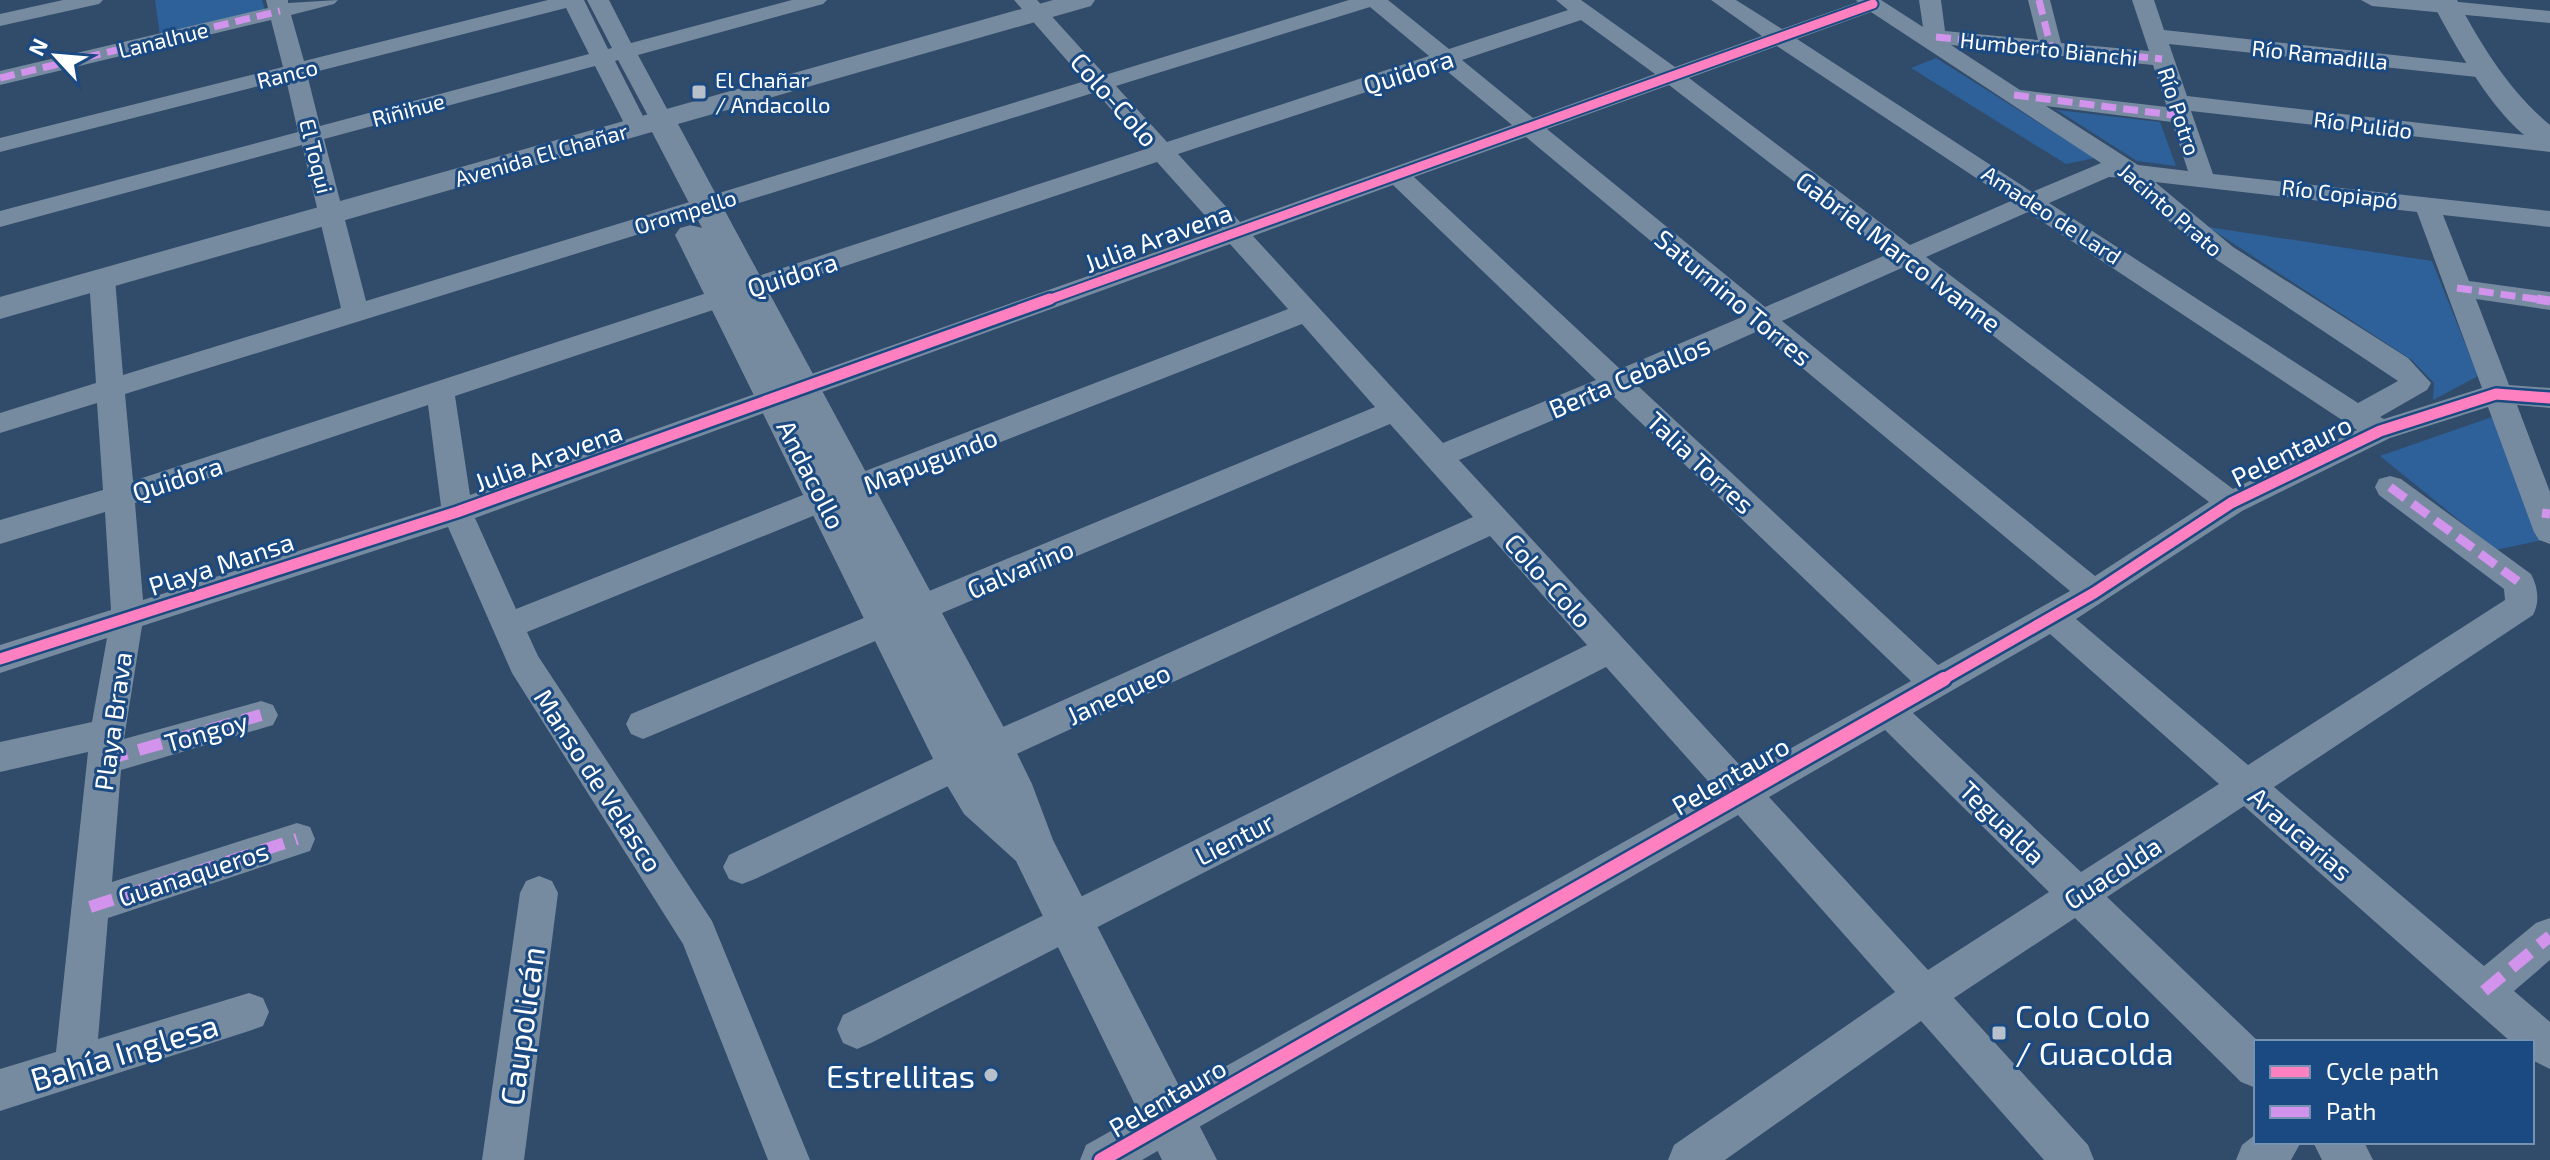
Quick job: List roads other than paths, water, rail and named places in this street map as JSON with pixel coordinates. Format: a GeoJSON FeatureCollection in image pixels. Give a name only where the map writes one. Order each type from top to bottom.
{"type":"FeatureCollection","features":[{"type":"Feature","properties":{"kind":"street"},"geometry":{"type":"LineString","coordinates":[[0,20],[92,0]]}},
{"type":"Feature","properties":{"kind":"street","name":"Lanalhue"},"geometry":{"type":"LineString","coordinates":[[0,78],[279,6],[327,0]]}},
{"type":"Feature","properties":{"kind":"street","name":"Andacollo"},"geometry":{"type":"LineString","coordinates":[[573,0],[602,57],[649,123],[976,757],[980,800],[1032,846],[1180,1140]]}},
{"type":"Feature","properties":{"kind":"street","name":"Ranco"},"geometry":{"type":"LineString","coordinates":[[0,145],[573,0]]}},
{"type":"Feature","properties":{"kind":"street","name":"Andacollo"},"geometry":{"type":"LineString","coordinates":[[598,0],[625,51],[649,123]]}},
{"type":"Feature","properties":{"kind":"street","name":"Riñihue"},"geometry":{"type":"LineString","coordinates":[[0,219],[816,0]]}},
{"type":"Feature","properties":{"kind":"street","name":"Avenida El Chañar"},"geometry":{"type":"LineString","coordinates":[[0,308],[649,123],[1031,6],[1082,0]]}},
{"type":"Feature","properties":{"kind":"street","name":"Saturnino Torres"},"geometry":{"type":"LineString","coordinates":[[1373,0],[2094,593]]}},
{"type":"Feature","properties":{"kind":"street","name":"Orompello"},"geometry":{"type":"LineString","coordinates":[[0,423],[1373,0]]}},
{"type":"Feature","properties":{"kind":"street","name":"Amadeo de Lard"},"geometry":{"type":"LineString","coordinates":[[1722,0],[2369,423]]}},
{"type":"Feature","properties":{"kind":"street"},"geometry":{"type":"LineString","coordinates":[[1930,0],[1936,40]]}},
{"type":"Feature","properties":{"kind":"street"},"geometry":{"type":"LineString","coordinates":[[2039,0],[2051,48]]}},
{"type":"Feature","properties":{"kind":"street","name":"Río Potro"},"geometry":{"type":"LineString","coordinates":[[2143,0],[2202,177]]}},
{"type":"Feature","properties":{"kind":"street"},"geometry":{"type":"LineString","coordinates":[[2372,0],[2460,4],[2550,17]]}},
{"type":"Feature","properties":{"kind":"street","name":"Julia Aravena"},"geometry":{"type":"LineString","coordinates":[[457,512],[1870,2]]}},
{"type":"Feature","properties":{"kind":"street","name":"Jacinto Prato"},"geometry":{"type":"LineString","coordinates":[[1870,2],[1936,40],[2130,171],[2164,207],[2221,254],[2398,365],[2417,383],[2369,423]]}},
{"type":"Feature","properties":{"kind":"street"},"geometry":{"type":"LineString","coordinates":[[2460,4],[2486,71],[2506,101],[2547,132]]}},
{"type":"Feature","properties":{"kind":"street"},"geometry":{"type":"LineString","coordinates":[[2460,4],[2519,85],[2547,132]]}},
{"type":"Feature","properties":{"kind":"street","name":"El Toqui"},"geometry":{"type":"LineString","coordinates":[[279,6],[356,313]]}},
{"type":"Feature","properties":{"kind":"street","name":"Colo-Colo"},"geometry":{"type":"LineString","coordinates":[[1031,6],[2073,1160]]}},
{"type":"Feature","properties":{"kind":"street","name":"Quidora"},"geometry":{"type":"LineString","coordinates":[[0,532],[118,497],[1445,58],[1575,6]]}},
{"type":"Feature","properties":{"kind":"street","name":"Gabriel Marco Ivanne"},"geometry":{"type":"LineString","coordinates":[[1575,6],[1672,76],[2231,503]]}},
{"type":"Feature","properties":{"kind":"street","name":"Río Ramadilla"},"geometry":{"type":"LineString","coordinates":[[2155,36],[2486,71]]}},
{"type":"Feature","properties":{"kind":"street","name":"Humberto Bianchi"},"geometry":{"type":"LineString","coordinates":[[1936,40],[2162,59]]}},
{"type":"Feature","properties":{"kind":"street","name":"Río Pulido"},"geometry":{"type":"LineString","coordinates":[[2014,95],[2179,109],[2547,132]]}},
{"type":"Feature","properties":{"kind":"street","name":"Berta Ceballos"},"geometry":{"type":"LineString","coordinates":[[1438,457],[2106,169],[2130,171]]}},
{"type":"Feature","properties":{"kind":"street","name":"Río Copiapó"},"geometry":{"type":"LineString","coordinates":[[2130,171],[2550,219]]}},
{"type":"Feature","properties":{"kind":"street","name":"Talia Torres"},"geometry":{"type":"LineString","coordinates":[[1397,175],[1935,683]]}},
{"type":"Feature","properties":{"kind":"street"},"geometry":{"type":"LineString","coordinates":[[2426,203],[2496,394],[2547,520]]}},
{"type":"Feature","properties":{"kind":"street","name":"Playa Brava"},"geometry":{"type":"LineString","coordinates":[[75,1067],[105,746],[128,615],[102,279]]}},
{"type":"Feature","properties":{"kind":"street"},"geometry":{"type":"LineString","coordinates":[[2457,288],[2550,301]]}},
{"type":"Feature","properties":{"kind":"street","name":"Mapugundo"},"geometry":{"type":"LineString","coordinates":[[508,626],[1307,312]]}},
{"type":"Feature","properties":{"kind":"street","name":"Manso de Velasco"},"geometry":{"type":"LineString","coordinates":[[440,391],[457,512],[524,663],[698,934],[789,1160]]}},
{"type":"Feature","properties":{"kind":"street"},"geometry":{"type":"LineString","coordinates":[[2369,423],[2496,394],[2550,398]]}},
{"type":"Feature","properties":{"kind":"street","name":"Galvarino"},"geometry":{"type":"LineString","coordinates":[[643,724],[1396,410]]}},
{"type":"Feature","properties":{"kind":"street","name":"Pelentauro"},"geometry":{"type":"LineString","coordinates":[[1101,1160],[1180,1140],[1742,794],[2094,593],[2231,503],[2369,423]]}},
{"type":"Feature","properties":{"kind":"street","name":"Guacolda"},"geometry":{"type":"LineString","coordinates":[[1689,1160],[1924,995],[2522,606],[2520,583],[2390,487]]}},
{"type":"Feature","properties":{"kind":"street","name":"Playa Mansa"},"geometry":{"type":"LineString","coordinates":[[0,659],[128,615],[457,512]]}},
{"type":"Feature","properties":{"kind":"street","name":"Janequeo"},"geometry":{"type":"LineString","coordinates":[[742,867],[1495,520]]}},
{"type":"Feature","properties":{"kind":"street","name":"Araucarias"},"geometry":{"type":"LineString","coordinates":[[2052,617],[2550,1049]]}},
{"type":"Feature","properties":{"kind":"street","name":"Lientur"},"geometry":{"type":"LineString","coordinates":[[857,1029],[1611,649]]}},
{"type":"Feature","properties":{"kind":"street","name":"Tegualda"},"geometry":{"type":"LineString","coordinates":[[1888,711],[2254,1065]]}},
{"type":"Feature","properties":{"kind":"street","name":"Tongoy"},"geometry":{"type":"LineString","coordinates":[[0,757],[105,746],[261,715]]}},
{"type":"Feature","properties":{"kind":"street","name":"Guanaqueros"},"geometry":{"type":"LineString","coordinates":[[90,907],[297,839]]}},
{"type":"Feature","properties":{"kind":"street","name":"Caupolicán"},"geometry":{"type":"LineString","coordinates":[[503,1160],[539,893]]}},
{"type":"Feature","properties":{"kind":"street"},"geometry":{"type":"LineString","coordinates":[[2484,991],[2550,936]]}},
{"type":"Feature","properties":{"kind":"street","name":"Bahía Inglesa"},"geometry":{"type":"LineString","coordinates":[[0,1090],[249,1012]]}},
{"type":"Feature","properties":{"kind":"street"},"geometry":{"type":"LineString","coordinates":[[2257,1160],[2277,1144]]}},
{"type":"Feature","properties":{"kind":"street"},"geometry":{"type":"LineString","coordinates":[[2336,1144],[2352,1160]]}},
{"type":"Feature","properties":{"kind":"place","name":"El Chañar / Andacollo"},"geometry":{"type":"Point","coordinates":[699,92]}},
{"type":"Feature","properties":{"kind":"place","name":"Colo Colo / Guacolda"},"geometry":{"type":"Point","coordinates":[1999,1033]}},
{"type":"Feature","properties":{"kind":"place","name":"Estrellitas"},"geometry":{"type":"Point","coordinates":[991,1075]}}]}
